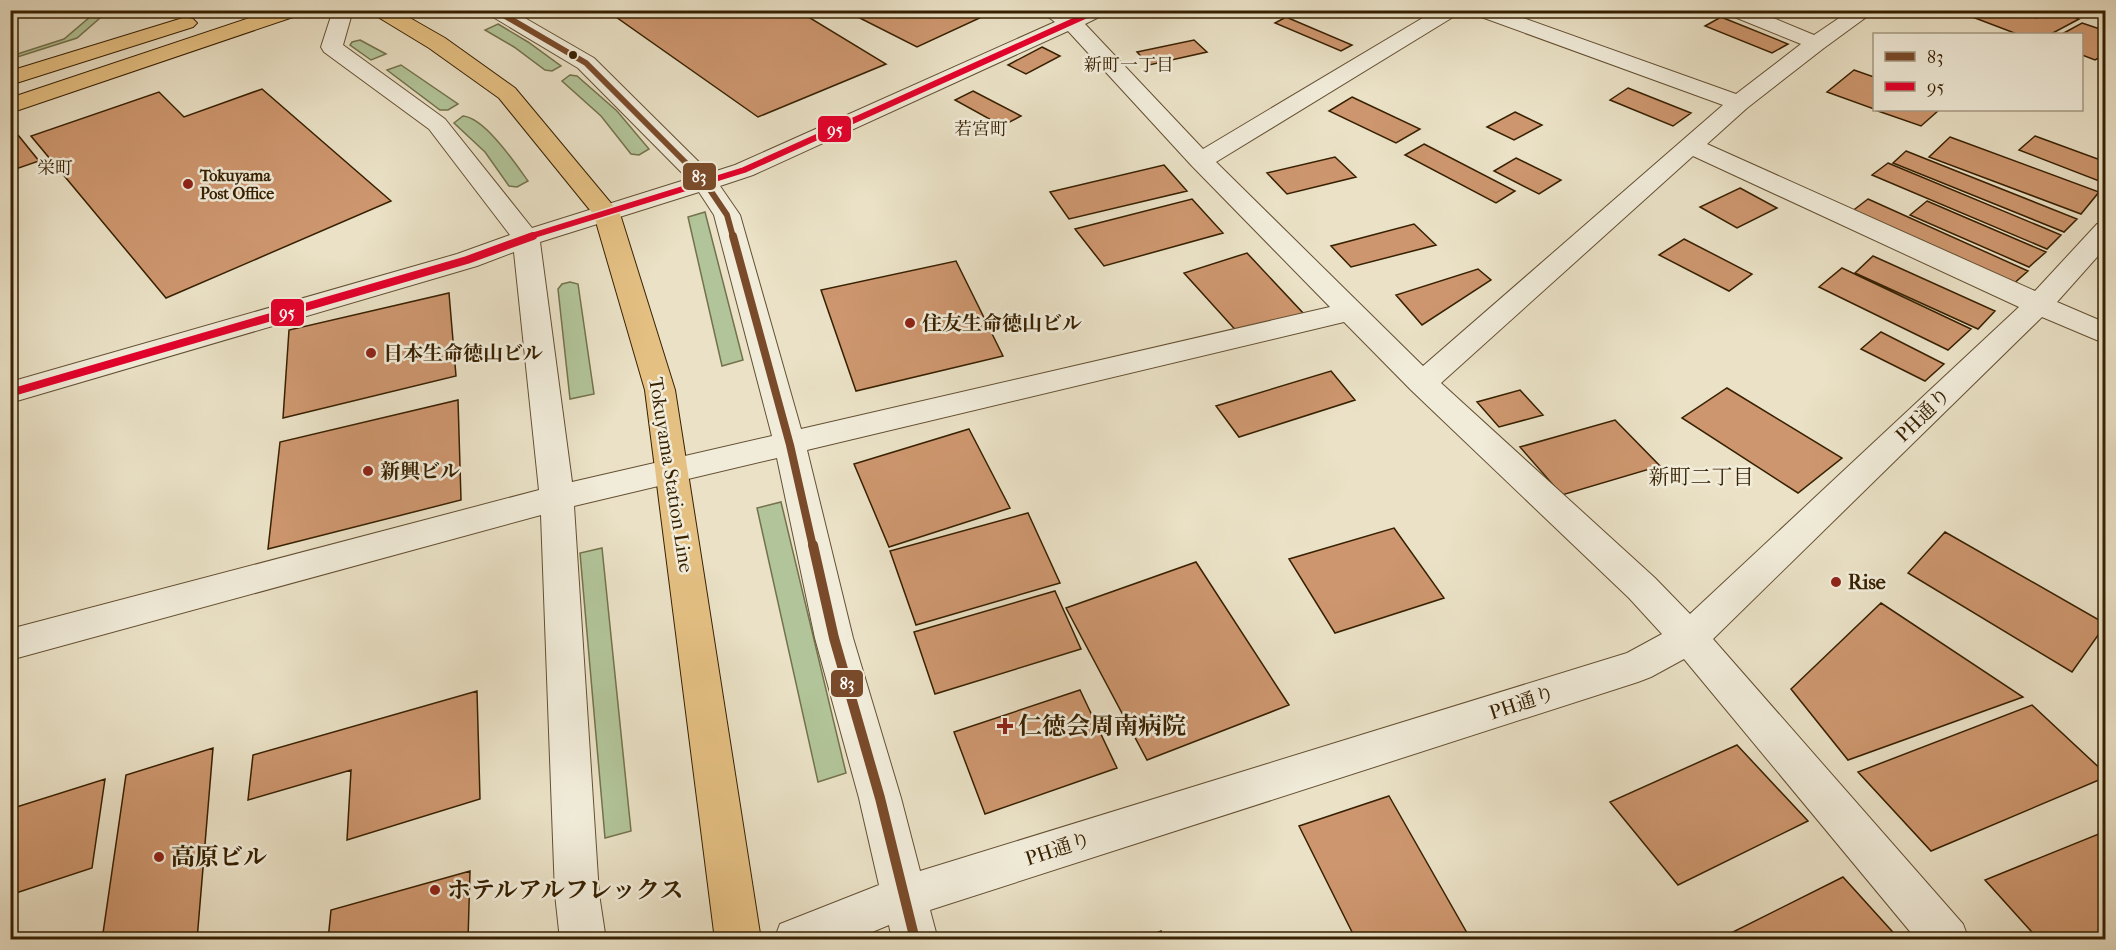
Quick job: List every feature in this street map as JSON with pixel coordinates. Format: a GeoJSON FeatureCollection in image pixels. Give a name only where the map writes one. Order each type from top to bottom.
{"type":"FeatureCollection","features":[{"type":"Feature","properties":{"kind":"main road"},"geometry":{"type":"LineString","coordinates":[[10,106],[295,10]]}},
{"type":"Feature","properties":{"kind":"main road","name":"Tokuyama Station Line"},"geometry":{"type":"LineString","coordinates":[[380,10],[437,43],[507,93],[607,214],[660,390],[738,939]]}},
{"type":"Feature","properties":{"kind":"main road"},"geometry":{"type":"LineString","coordinates":[[10,78],[203,17]]}},
{"type":"Feature","properties":{"kind":"street"},"geometry":{"type":"LineString","coordinates":[[343,10],[332,47],[438,124],[526,238],[557,498],[577,894],[583,939]]}},
{"type":"Feature","properties":{"kind":"street"},"geometry":{"type":"LineString","coordinates":[[495,10],[586,63],[704,181],[727,215],[790,445],[834,638],[880,798],[915,939]]}},
{"type":"Feature","properties":{"kind":"street"},"geometry":{"type":"LineString","coordinates":[[1201,161],[1451,10]]}},
{"type":"Feature","properties":{"kind":"street"},"geometry":{"type":"LineString","coordinates":[[1480,10],[1739,103]]}},
{"type":"Feature","properties":{"kind":"street"},"geometry":{"type":"LineString","coordinates":[[1734,10],[1816,43]]}},
{"type":"Feature","properties":{"kind":"street"},"geometry":{"type":"LineString","coordinates":[[1422,383],[1739,103],[1816,43],[1866,10]]}},
{"type":"Feature","properties":{"kind":"street"},"geometry":{"type":"LineString","coordinates":[[10,393],[456,263],[526,238],[744,170],[1073,15],[1201,161],[1422,383],[1642,588],[1689,638],[1947,939]]}},
{"type":"Feature","properties":{"kind":"street"},"geometry":{"type":"LineString","coordinates":[[1692,146],[2106,335]]}},
{"type":"Feature","properties":{"kind":"street","name":"PH通り"},"geometry":{"type":"LineString","coordinates":[[796,939],[904,897],[1638,666],[1689,638],[2038,305],[2106,230]]}},
{"type":"Feature","properties":{"kind":"street"},"geometry":{"type":"LineString","coordinates":[[10,645],[557,498],[790,445],[1351,311]]}},
{"type":"Feature","properties":{"kind":"green space"},"geometry":{"type":"Polygon","coordinates":[[[97,11],[108,11],[77,38],[11,59],[11,56],[64,39],[97,11]]]}},
{"type":"Feature","properties":{"kind":"green space"},"geometry":{"type":"Polygon","coordinates":[[[498,24],[561,66],[552,71],[545,70],[514,47],[485,30],[498,24]]]}},
{"type":"Feature","properties":{"kind":"green space"},"geometry":{"type":"Polygon","coordinates":[[[360,40],[386,54],[371,60],[350,45],[360,40]]]}},
{"type":"Feature","properties":{"kind":"green space"},"geometry":{"type":"Polygon","coordinates":[[[401,65],[458,104],[448,110],[440,110],[387,70],[401,65]]]}},
{"type":"Feature","properties":{"kind":"green space"},"geometry":{"type":"Polygon","coordinates":[[[570,75],[577,76],[617,111],[649,149],[639,155],[631,154],[601,116],[562,81],[570,75]]]}},
{"type":"Feature","properties":{"kind":"green space"},"geometry":{"type":"Polygon","coordinates":[[[463,116],[481,124],[490,133],[528,181],[517,187],[509,186],[485,152],[454,123],[463,116]]]}},
{"type":"Feature","properties":{"kind":"green space"},"geometry":{"type":"Polygon","coordinates":[[[705,212],[743,360],[722,366],[688,217],[705,212]]]}},
{"type":"Feature","properties":{"kind":"green space"},"geometry":{"type":"Polygon","coordinates":[[[570,282],[578,284],[594,394],[570,399],[558,289],[562,284],[570,282]]]}},
{"type":"Feature","properties":{"kind":"green space"},"geometry":{"type":"Polygon","coordinates":[[[781,502],[846,773],[818,782],[757,508],[781,502]]]}},
{"type":"Feature","properties":{"kind":"green space"},"geometry":{"type":"Polygon","coordinates":[[[602,548],[631,831],[605,838],[580,553],[602,548]]]}},
{"type":"Feature","properties":{"kind":"building"},"geometry":{"type":"Polygon","coordinates":[[[606,10],[797,10],[886,64],[758,117],[606,10]]]}},
{"type":"Feature","properties":{"kind":"building"},"geometry":{"type":"Polygon","coordinates":[[[844,10],[972,10],[984,16],[917,47],[844,10]]]}},
{"type":"Feature","properties":{"kind":"building"},"geometry":{"type":"Polygon","coordinates":[[[1607,10],[1635,10],[1623,17],[1607,10]]]}},
{"type":"Feature","properties":{"kind":"building"},"geometry":{"type":"Polygon","coordinates":[[[1954,10],[2016,10],[2036,18],[2049,10],[2055,10],[2079,19],[2053,33],[2014,33],[1954,10]]]}},
{"type":"Feature","properties":{"kind":"building"},"geometry":{"type":"Polygon","coordinates":[[[1286,17],[1352,45],[1341,51],[1275,23],[1286,17]]]}},
{"type":"Feature","properties":{"kind":"building"},"geometry":{"type":"Polygon","coordinates":[[[1721,17],[1788,44],[1772,53],[1705,26],[1721,17]]]}},
{"type":"Feature","properties":{"kind":"building"},"geometry":{"type":"Polygon","coordinates":[[[2082,23],[2106,31],[2106,54],[2095,60],[2083,55],[2083,33],[2064,33],[2082,23]]]}},
{"type":"Feature","properties":{"kind":"building"},"geometry":{"type":"Polygon","coordinates":[[[1194,40],[1207,52],[1149,65],[1137,52],[1194,40]]]}},
{"type":"Feature","properties":{"kind":"building"},"geometry":{"type":"Polygon","coordinates":[[[1042,47],[1060,56],[1026,74],[1008,65],[1042,47]]]}},
{"type":"Feature","properties":{"kind":"building"},"geometry":{"type":"Polygon","coordinates":[[[1854,70],[1873,77],[1873,109],[1827,92],[1854,70]]]}},
{"type":"Feature","properties":{"kind":"building"},"geometry":{"type":"Polygon","coordinates":[[[1628,88],[1691,113],[1673,126],[1610,100],[1628,88]]]}},
{"type":"Feature","properties":{"kind":"building"},"geometry":{"type":"Polygon","coordinates":[[[262,89],[391,201],[166,298],[31,136],[159,92],[184,117],[262,89]]]}},
{"type":"Feature","properties":{"kind":"building"},"geometry":{"type":"Polygon","coordinates":[[[973,91],[1021,116],[1002,126],[955,100],[973,91]]]}},
{"type":"Feature","properties":{"kind":"building"},"geometry":{"type":"Polygon","coordinates":[[[1352,97],[1420,129],[1396,143],[1329,111],[1352,97]]]}},
{"type":"Feature","properties":{"kind":"building"},"geometry":{"type":"Polygon","coordinates":[[[1878,111],[1938,111],[1921,126],[1878,111]]]}},
{"type":"Feature","properties":{"kind":"building"},"geometry":{"type":"Polygon","coordinates":[[[1515,112],[1542,125],[1514,140],[1487,127],[1515,112]]]}},
{"type":"Feature","properties":{"kind":"building"},"geometry":{"type":"Polygon","coordinates":[[[18,135],[39,161],[10,171],[10,137],[18,135]]]}},
{"type":"Feature","properties":{"kind":"building"},"geometry":{"type":"Polygon","coordinates":[[[2035,136],[2106,162],[2106,175],[2099,181],[2019,150],[2035,136]]]}},
{"type":"Feature","properties":{"kind":"building"},"geometry":{"type":"Polygon","coordinates":[[[1950,137],[2099,192],[2081,214],[1929,157],[1950,137]]]}},
{"type":"Feature","properties":{"kind":"building"},"geometry":{"type":"Polygon","coordinates":[[[1424,144],[1515,191],[1496,203],[1405,155],[1424,144]]]}},
{"type":"Feature","properties":{"kind":"building"},"geometry":{"type":"Polygon","coordinates":[[[1906,151],[2077,219],[2064,232],[1893,163],[1906,151]]]}},
{"type":"Feature","properties":{"kind":"building"},"geometry":{"type":"Polygon","coordinates":[[[1335,157],[1356,177],[1287,194],[1267,173],[1335,157]]]}},
{"type":"Feature","properties":{"kind":"building"},"geometry":{"type":"Polygon","coordinates":[[[1516,158],[1561,180],[1539,194],[1494,171],[1516,158]]]}},
{"type":"Feature","properties":{"kind":"building"},"geometry":{"type":"Polygon","coordinates":[[[1888,163],[2061,235],[2047,249],[1872,175],[1888,163]]]}},
{"type":"Feature","properties":{"kind":"building"},"geometry":{"type":"Polygon","coordinates":[[[1164,165],[1187,191],[1069,219],[1050,192],[1164,165]]]}},
{"type":"Feature","properties":{"kind":"building"},"geometry":{"type":"Polygon","coordinates":[[[1740,188],[1777,208],[1737,228],[1700,207],[1740,188]]]}},
{"type":"Feature","properties":{"kind":"building"},"geometry":{"type":"Polygon","coordinates":[[[1192,199],[1223,233],[1104,266],[1075,229],[1192,199]]]}},
{"type":"Feature","properties":{"kind":"building"},"geometry":{"type":"Polygon","coordinates":[[[1868,199],[2028,271],[2012,285],[1851,212],[1868,199]]]}},
{"type":"Feature","properties":{"kind":"building"},"geometry":{"type":"Polygon","coordinates":[[[1927,201],[2046,252],[2029,267],[1910,215],[1927,201]]]}},
{"type":"Feature","properties":{"kind":"building"},"geometry":{"type":"Polygon","coordinates":[[[1414,224],[1436,245],[1351,267],[1331,246],[1414,224]]]}},
{"type":"Feature","properties":{"kind":"building"},"geometry":{"type":"Polygon","coordinates":[[[1684,239],[1752,274],[1729,291],[1659,255],[1684,239]]]}},
{"type":"Feature","properties":{"kind":"building"},"geometry":{"type":"Polygon","coordinates":[[[1247,253],[1304,314],[1240,335],[1184,273],[1247,253]]]}},
{"type":"Feature","properties":{"kind":"building"},"geometry":{"type":"Polygon","coordinates":[[[1873,256],[1995,311],[1978,329],[1855,273],[1873,256]]]}},
{"type":"Feature","properties":{"kind":"building","name":"住友生命徳山ビル"},"geometry":{"type":"Polygon","coordinates":[[[956,261],[1003,356],[856,391],[821,290],[956,261]]]}},
{"type":"Feature","properties":{"kind":"building"},"geometry":{"type":"Polygon","coordinates":[[[1842,268],[1971,329],[1948,350],[1819,287],[1842,268]]]}},
{"type":"Feature","properties":{"kind":"building"},"geometry":{"type":"Polygon","coordinates":[[[1478,269],[1491,280],[1422,325],[1396,295],[1478,269]]]}},
{"type":"Feature","properties":{"kind":"building","name":"日本生命徳山ビル"},"geometry":{"type":"Polygon","coordinates":[[[449,293],[456,376],[283,418],[289,330],[449,293]]]}},
{"type":"Feature","properties":{"kind":"building"},"geometry":{"type":"Polygon","coordinates":[[[1881,332],[1944,364],[1925,381],[1861,349],[1881,332]]]}},
{"type":"Feature","properties":{"kind":"building"},"geometry":{"type":"Polygon","coordinates":[[[1331,371],[1355,400],[1239,437],[1216,406],[1331,371]]]}},
{"type":"Feature","properties":{"kind":"building"},"geometry":{"type":"Polygon","coordinates":[[[1727,388],[1842,458],[1798,493],[1682,418],[1727,388]]]}},
{"type":"Feature","properties":{"kind":"building"},"geometry":{"type":"Polygon","coordinates":[[[1520,390],[1543,415],[1499,427],[1477,402],[1520,390]]]}},
{"type":"Feature","properties":{"kind":"building","name":"新興ビル"},"geometry":{"type":"Polygon","coordinates":[[[458,400],[461,500],[268,549],[280,442],[458,400]]]}},
{"type":"Feature","properties":{"kind":"building"},"geometry":{"type":"Polygon","coordinates":[[[1615,420],[1660,466],[1562,495],[1520,447],[1615,420]]]}},
{"type":"Feature","properties":{"kind":"building"},"geometry":{"type":"Polygon","coordinates":[[[969,429],[1010,508],[889,547],[854,464],[969,429]]]}},
{"type":"Feature","properties":{"kind":"building"},"geometry":{"type":"Polygon","coordinates":[[[1028,513],[1060,583],[916,625],[890,551],[1028,513]]]}},
{"type":"Feature","properties":{"kind":"building"},"geometry":{"type":"Polygon","coordinates":[[[1394,528],[1444,598],[1335,633],[1289,559],[1394,528]]]}},
{"type":"Feature","properties":{"kind":"building"},"geometry":{"type":"Polygon","coordinates":[[[1945,532],[2106,624],[2072,672],[1908,573],[1945,532]]]}},
{"type":"Feature","properties":{"kind":"building"},"geometry":{"type":"Polygon","coordinates":[[[1196,562],[1289,705],[1147,760],[1066,608],[1196,562]]]}},
{"type":"Feature","properties":{"kind":"building"},"geometry":{"type":"Polygon","coordinates":[[[1055,591],[1081,649],[935,694],[914,632],[1055,591]]]}},
{"type":"Feature","properties":{"kind":"building"},"geometry":{"type":"Polygon","coordinates":[[[1881,603],[2023,697],[1848,760],[1791,689],[1881,603]]]}},
{"type":"Feature","properties":{"kind":"building"},"geometry":{"type":"Polygon","coordinates":[[[1080,690],[1117,768],[985,814],[954,732],[1080,690]]]}},
{"type":"Feature","properties":{"kind":"building"},"geometry":{"type":"Polygon","coordinates":[[[477,691],[480,799],[347,840],[351,770],[248,800],[253,755],[477,691]]]}},
{"type":"Feature","properties":{"kind":"building"},"geometry":{"type":"Polygon","coordinates":[[[2032,705],[2106,774],[2106,777],[1931,851],[1858,772],[2032,705]]]}},
{"type":"Feature","properties":{"kind":"building"},"geometry":{"type":"Polygon","coordinates":[[[1737,745],[1808,821],[1678,885],[1610,802],[1737,745]]]}},
{"type":"Feature","properties":{"kind":"building","name":"高原ビル"},"geometry":{"type":"Polygon","coordinates":[[[213,748],[197,940],[102,940],[126,775],[213,748]]]}},
{"type":"Feature","properties":{"kind":"building"},"geometry":{"type":"Polygon","coordinates":[[[105,779],[92,868],[10,895],[10,809],[105,779]]]}},
{"type":"Feature","properties":{"kind":"building"},"geometry":{"type":"Polygon","coordinates":[[[1389,796],[1471,940],[1356,940],[1299,826],[1389,796]]]}},
{"type":"Feature","properties":{"kind":"building"},"geometry":{"type":"Polygon","coordinates":[[[2106,831],[2106,940],[2039,940],[1985,880],[2106,831]]]}},
{"type":"Feature","properties":{"kind":"building","name":"ホテルアルフレックス"},"geometry":{"type":"Polygon","coordinates":[[[470,871],[468,940],[328,940],[331,910],[470,871]]]}},
{"type":"Feature","properties":{"kind":"building"},"geometry":{"type":"Polygon","coordinates":[[[1843,877],[1900,940],[1717,940],[1843,877]]]}},
{"type":"Feature","properties":{"kind":"building"},"geometry":{"type":"Polygon","coordinates":[[[1161,931],[1164,940],[1140,940],[1161,931]]]}},
{"type":"Feature","properties":{"kind":"transit line","name":"83"},"geometry":{"type":"LineString","coordinates":[[495,10],[586,63],[704,181],[727,215],[790,445],[834,638],[880,798],[915,940]]}},
{"type":"Feature","properties":{"kind":"transit line","name":"95"},"geometry":{"type":"LineString","coordinates":[[10,393],[467,260],[526,238],[744,170],[1098,10]]}},
{"type":"Feature","properties":{"kind":"place","name":"Tokuyama Post Office"},"geometry":{"type":"Point","coordinates":[188,184]}},
{"type":"Feature","properties":{"kind":"place","name":"住友生命徳山ビル"},"geometry":{"type":"Point","coordinates":[910,323]}},
{"type":"Feature","properties":{"kind":"place","name":"日本生命徳山ビル"},"geometry":{"type":"Point","coordinates":[371,353]}},
{"type":"Feature","properties":{"kind":"place","name":"新興ビル"},"geometry":{"type":"Point","coordinates":[368,471]}},
{"type":"Feature","properties":{"kind":"place","name":"Rise"},"geometry":{"type":"Point","coordinates":[1836,582]}},
{"type":"Feature","properties":{"kind":"place","name":"仁徳会周南病院"},"geometry":{"type":"Point","coordinates":[1005,726]}},
{"type":"Feature","properties":{"kind":"place","name":"高原ビル"},"geometry":{"type":"Point","coordinates":[159,857]}},
{"type":"Feature","properties":{"kind":"place","name":"ホテルアルフレックス"},"geometry":{"type":"Point","coordinates":[435,890]}},
{"type":"Feature","properties":{"kind":"district","name":"新町一丁目"},"geometry":{"type":"Point","coordinates":[1129,65]}},
{"type":"Feature","properties":{"kind":"district","name":"若宮町"},"geometry":{"type":"Point","coordinates":[981,129]}},
{"type":"Feature","properties":{"kind":"district","name":"栄町"},"geometry":{"type":"Point","coordinates":[55,168]}},
{"type":"Feature","properties":{"kind":"district","name":"新町二丁目"},"geometry":{"type":"Point","coordinates":[1701,477]}}]}
